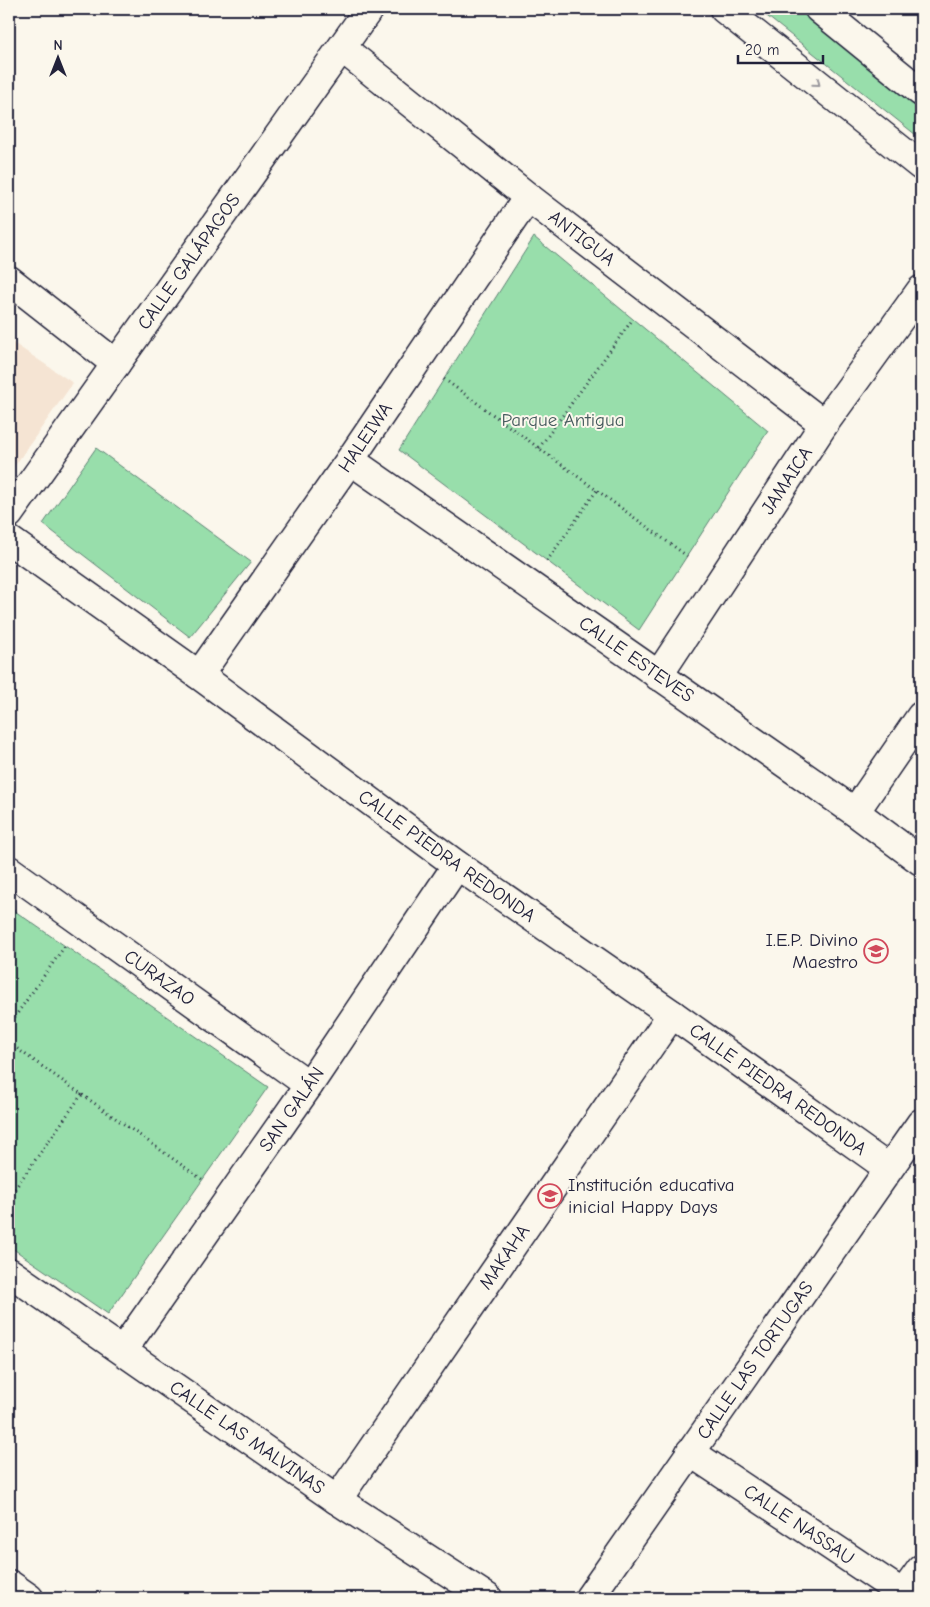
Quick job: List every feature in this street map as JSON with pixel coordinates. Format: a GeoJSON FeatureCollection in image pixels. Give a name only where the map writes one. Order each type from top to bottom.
{"type":"FeatureCollection","features":[{"type":"Feature","properties":{"kind":"street","name":"CALLE GALÁPAGOS"},"geometry":{"type":"LineString","coordinates":[[9,514],[369,9]]}},
{"type":"Feature","properties":{"kind":"street"},"geometry":{"type":"LineString","coordinates":[[724,9],[921,166]]}},
{"type":"Feature","properties":{"kind":"street"},"geometry":{"type":"LineString","coordinates":[[819,9],[921,92]]}},
{"type":"Feature","properties":{"kind":"street","name":"ANTIGUA"},"geometry":{"type":"LineString","coordinates":[[342,48],[528,197],[824,424]]}},
{"type":"Feature","properties":{"kind":"street","name":"HALEIWA"},"geometry":{"type":"LineString","coordinates":[[199,675],[350,460],[528,197]]}},
{"type":"Feature","properties":{"kind":"street"},"geometry":{"type":"LineString","coordinates":[[9,280],[116,364]]}},
{"type":"Feature","properties":{"kind":"street","name":"JAMAICA"},"geometry":{"type":"LineString","coordinates":[[658,676],[824,424],[921,290]]}},
{"type":"Feature","properties":{"kind":"street","name":"CALLE ESTEVES"},"geometry":{"type":"LineString","coordinates":[[350,460],[855,812],[921,861]]}},
{"type":"Feature","properties":{"kind":"street","name":"CALLE PIEDRA REDONDA"},"geometry":{"type":"LineString","coordinates":[[9,540],[199,675],[457,865],[672,1014],[888,1168]]}},
{"type":"Feature","properties":{"kind":"street"},"geometry":{"type":"LineString","coordinates":[[855,812],[921,716]]}},
{"type":"Feature","properties":{"kind":"street","name":"SAN GALÁN"},"geometry":{"type":"LineString","coordinates":[[123,1350],[309,1085],[457,865]]}},
{"type":"Feature","properties":{"kind":"street","name":"CURAZAO"},"geometry":{"type":"LineString","coordinates":[[9,870],[309,1085]]}},
{"type":"Feature","properties":{"kind":"street","name":"MAKAHA"},"geometry":{"type":"LineString","coordinates":[[337,1500],[672,1014]]}},
{"type":"Feature","properties":{"kind":"street","name":"CALLE LAS TORTUGAS"},"geometry":{"type":"LineString","coordinates":[[588,1598],[921,1122]]}},
{"type":"Feature","properties":{"kind":"street","name":"CALLE LAS MALVINAS"},"geometry":{"type":"LineString","coordinates":[[9,1272],[337,1500],[488,1598]]}},
{"type":"Feature","properties":{"kind":"street","name":"CALLE NASSAU"},"geometry":{"type":"LineString","coordinates":[[690,1452],[906,1596]]}},
{"type":"Feature","properties":{"kind":"street"},"geometry":{"type":"LineString","coordinates":[[906,1596],[921,1569]]}},
{"type":"Feature","properties":{"kind":"street"},"geometry":{"type":"LineString","coordinates":[[9,1584],[29,1598]]}},
{"type":"Feature","properties":{"kind":"path"},"geometry":{"type":"LineString","coordinates":[[539,448],[633,320]]}},
{"type":"Feature","properties":{"kind":"path"},"geometry":{"type":"LineString","coordinates":[[444,379],[686,556]]}},
{"type":"Feature","properties":{"kind":"path"},"geometry":{"type":"LineString","coordinates":[[548,561],[597,490]]}},
{"type":"Feature","properties":{"kind":"path"},"geometry":{"type":"LineString","coordinates":[[9,1025],[65,946]]}},
{"type":"Feature","properties":{"kind":"path"},"geometry":{"type":"LineString","coordinates":[[9,1043],[203,1180]]}},
{"type":"Feature","properties":{"kind":"path"},"geometry":{"type":"LineString","coordinates":[[9,1197],[82,1094]]}},
{"type":"Feature","properties":{"kind":"shaded area"},"geometry":{"type":"Polygon","coordinates":[[[9,340],[73,383],[9,474],[9,340]]]}},
{"type":"Feature","properties":{"kind":"green space"},"geometry":{"type":"Polygon","coordinates":[[[758,9],[803,9],[921,103],[921,139],[758,9]]]}},
{"type":"Feature","properties":{"kind":"green space","name":"Parque Antigua"},"geometry":{"type":"Polygon","coordinates":[[[534,237],[768,431],[639,630],[399,450],[534,237]]]}},
{"type":"Feature","properties":{"kind":"green space"},"geometry":{"type":"Polygon","coordinates":[[[96,448],[251,562],[190,637],[43,524],[96,448]]]}},
{"type":"Feature","properties":{"kind":"green space"},"geometry":{"type":"Polygon","coordinates":[[[9,907],[268,1087],[108,1314],[9,1246],[9,907]]]}},
{"type":"Feature","properties":{"kind":"place","name":"I.E.P. Divino Maestro"},"geometry":{"type":"Point","coordinates":[876,951]}},
{"type":"Feature","properties":{"kind":"place","name":"Institución educativa inicial Happy Days"},"geometry":{"type":"Point","coordinates":[550,1196]}}]}
